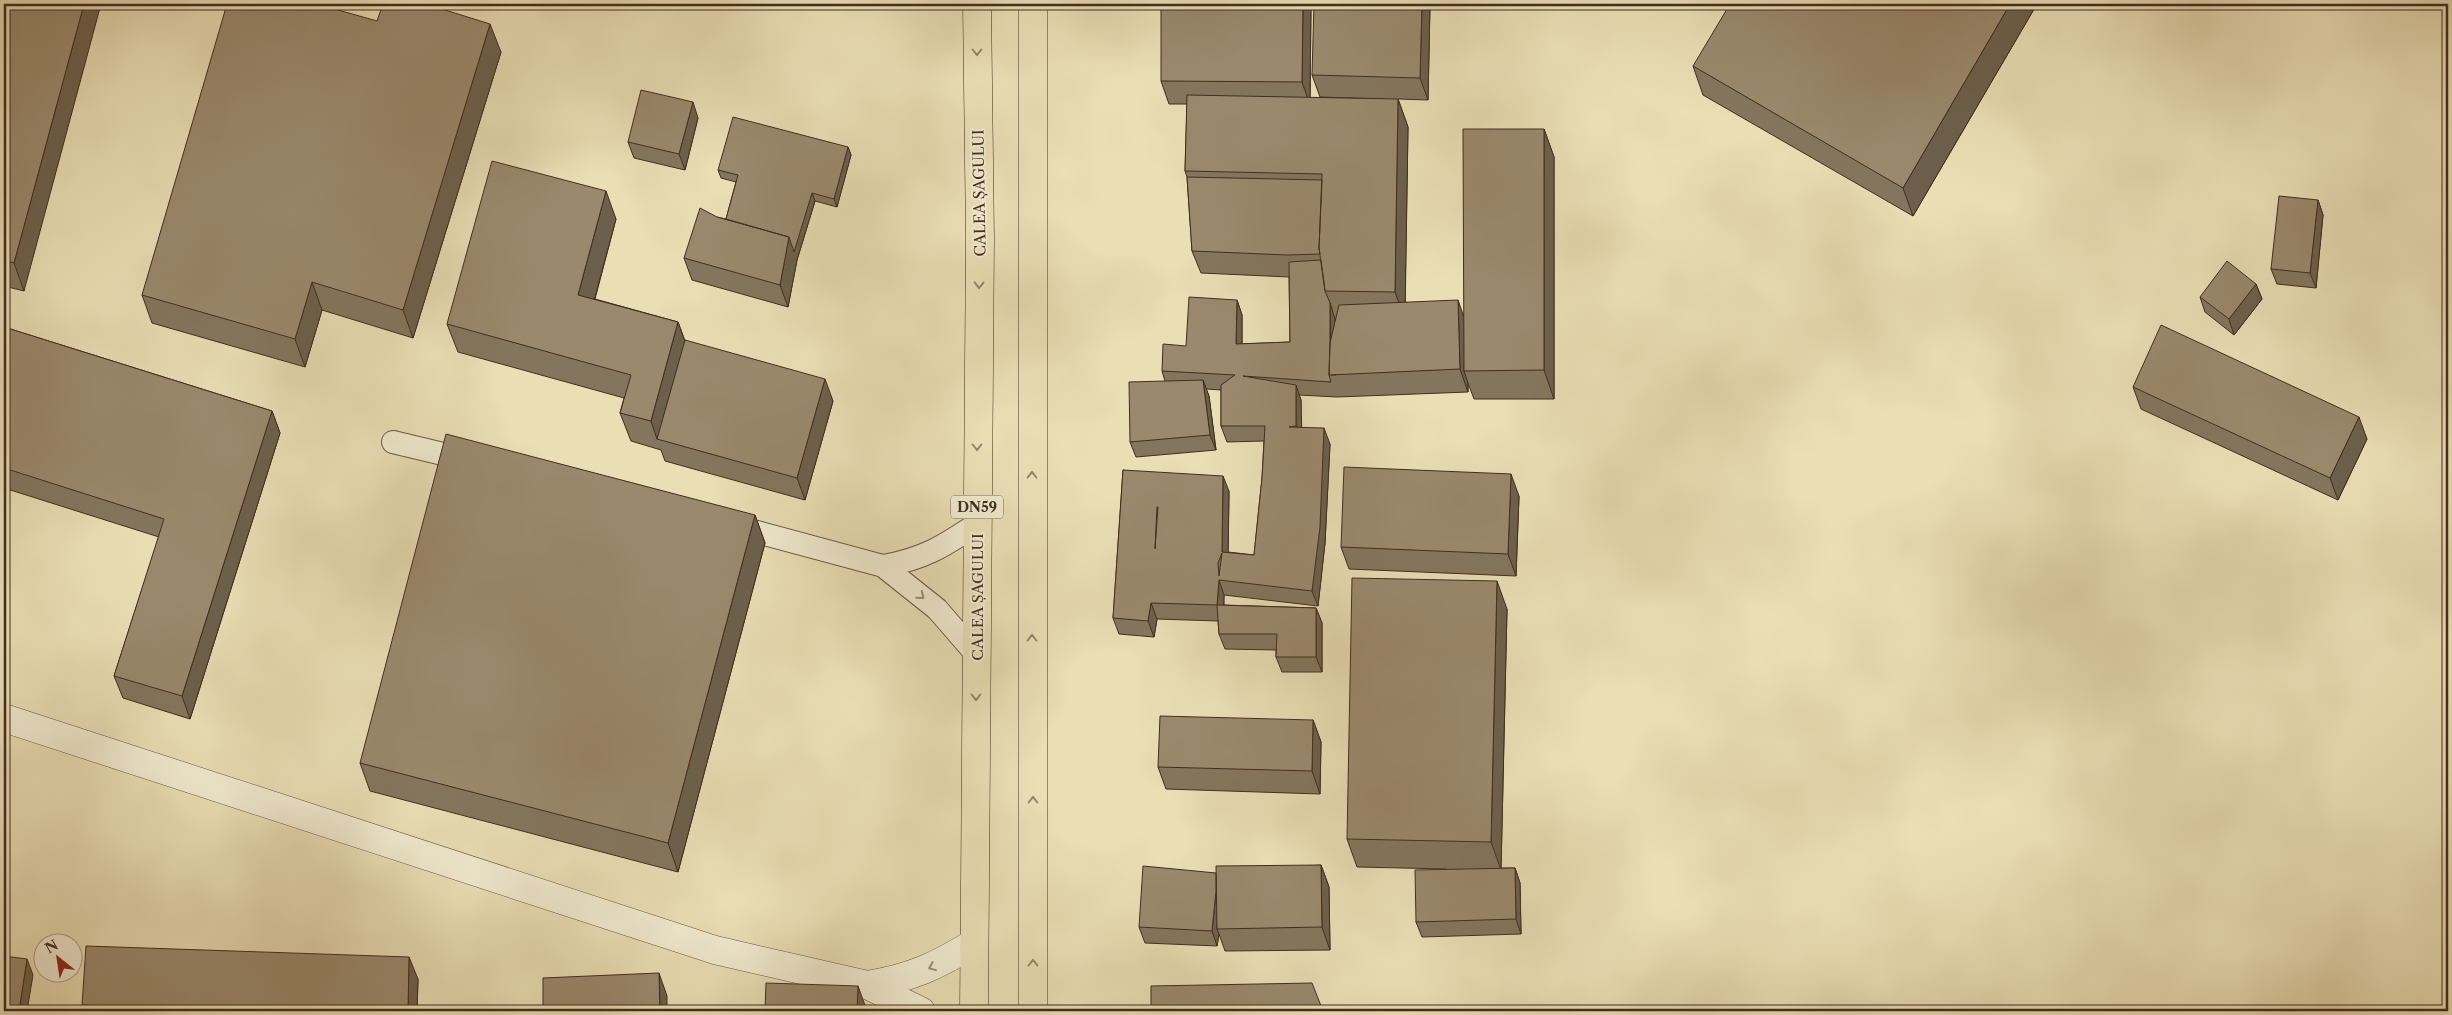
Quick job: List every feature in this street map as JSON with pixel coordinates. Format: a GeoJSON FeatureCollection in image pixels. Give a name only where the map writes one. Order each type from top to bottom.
{"type":"FeatureCollection","features":[{"type":"Feature","properties":{"kind":"main road","name":"CALEA ȘAGULUI"},"geometry":{"type":"LineString","coordinates":[[974,1011],[980,239],[977,4]]}},
{"type":"Feature","properties":{"kind":"main road"},"geometry":{"type":"LineString","coordinates":[[1033,4],[1033,1011]]}},
{"type":"Feature","properties":{"kind":"street"},"geometry":{"type":"LineString","coordinates":[[4,718],[715,950],[867,985],[921,1011]]}},
{"type":"Feature","properties":{"kind":"street"},"geometry":{"type":"LineString","coordinates":[[867,985],[898,980],[938,965],[974,943]]}},
{"type":"Feature","properties":{"kind":"lane"},"geometry":{"type":"LineString","coordinates":[[393,442],[490,466]]}},
{"type":"Feature","properties":{"kind":"lane"},"geometry":{"type":"LineString","coordinates":[[712,521],[883,566],[910,562],[940,548],[977,524]]}},
{"type":"Feature","properties":{"kind":"lane"},"geometry":{"type":"LineString","coordinates":[[883,566],[937,609],[976,654]]}},
{"type":"Feature","properties":{"kind":"building"},"geometry":{"type":"Polygon","coordinates":[[[4,4],[84,4],[14,263],[4,260],[4,4]]]}},
{"type":"Feature","properties":{"kind":"building"},"geometry":{"type":"Polygon","coordinates":[[[227,4],[317,4],[377,21],[383,4],[426,4],[490,24],[403,310],[312,282],[295,339],[142,295],[227,4]]]}},
{"type":"Feature","properties":{"kind":"building"},"geometry":{"type":"Polygon","coordinates":[[[1161,4],[1303,4],[1302,82],[1161,81],[1161,4]]]}},
{"type":"Feature","properties":{"kind":"building"},"geometry":{"type":"Polygon","coordinates":[[[1314,4],[1422,4],[1420,78],[1312,75],[1314,4]]]}},
{"type":"Feature","properties":{"kind":"building"},"geometry":{"type":"Polygon","coordinates":[[[1730,4],[2010,4],[1903,188],[1693,66],[1730,4]]]}},
{"type":"Feature","properties":{"kind":"building"},"geometry":{"type":"Polygon","coordinates":[[[641,90],[693,102],[679,154],[628,142],[641,90]]]}},
{"type":"Feature","properties":{"kind":"building"},"geometry":{"type":"Polygon","coordinates":[[[1187,95],[1398,99],[1395,292],[1325,291],[1319,248],[1322,174],[1185,171],[1187,95]]]}},
{"type":"Feature","properties":{"kind":"building"},"geometry":{"type":"Polygon","coordinates":[[[733,117],[848,147],[834,199],[812,193],[794,252],[789,237],[726,219],[738,175],[718,170],[733,117]]]}},
{"type":"Feature","properties":{"kind":"building"},"geometry":{"type":"Polygon","coordinates":[[[1463,129],[1544,129],[1544,370],[1464,371],[1463,129]]]}},
{"type":"Feature","properties":{"kind":"building"},"geometry":{"type":"Polygon","coordinates":[[[492,161],[606,191],[578,295],[678,322],[651,421],[620,413],[631,375],[447,324],[492,161]]]}},
{"type":"Feature","properties":{"kind":"building"},"geometry":{"type":"Polygon","coordinates":[[[1187,177],[1322,180],[1320,254],[1287,255],[1192,251],[1187,177]]]}},
{"type":"Feature","properties":{"kind":"building"},"geometry":{"type":"Polygon","coordinates":[[[2279,196],[2318,200],[2310,273],[2271,269],[2279,196]]]}},
{"type":"Feature","properties":{"kind":"building"},"geometry":{"type":"Polygon","coordinates":[[[700,208],[717,217],[789,237],[780,285],[684,258],[700,208]]]}},
{"type":"Feature","properties":{"kind":"building"},"geometry":{"type":"Polygon","coordinates":[[[1321,260],[1325,291],[1330,303],[1329,375],[1331,382],[1243,376],[1296,385],[1296,426],[1289,427],[1324,428],[1320,527],[1312,591],[1219,580],[1217,605],[1151,603],[1148,621],[1113,618],[1123,470],[1223,476],[1222,552],[1254,555],[1265,426],[1221,426],[1221,385],[1235,375],[1162,371],[1163,344],[1186,346],[1189,297],[1237,300],[1236,344],[1290,342],[1289,262],[1321,260]],[[1157,507],[1155,549],[1158,507],[1157,507]],[[1222,553],[1218,563],[1219,576],[1222,553]]]}},
{"type":"Feature","properties":{"kind":"building"},"geometry":{"type":"Polygon","coordinates":[[[2227,261],[2256,284],[2229,319],[2200,297],[2227,261]]]}},
{"type":"Feature","properties":{"kind":"building"},"geometry":{"type":"Polygon","coordinates":[[[1458,300],[1460,369],[1329,375],[1330,343],[1339,305],[1458,300]]]}},
{"type":"Feature","properties":{"kind":"building"},"geometry":{"type":"Polygon","coordinates":[[[2161,325],[2359,417],[2330,478],[2133,387],[2161,325]]]}},
{"type":"Feature","properties":{"kind":"building"},"geometry":{"type":"Polygon","coordinates":[[[4,327],[272,411],[182,696],[114,676],[164,519],[4,468],[4,327]]]}},
{"type":"Feature","properties":{"kind":"building"},"geometry":{"type":"Polygon","coordinates":[[[685,340],[825,379],[797,478],[657,439],[685,340]]]}},
{"type":"Feature","properties":{"kind":"building"},"geometry":{"type":"Polygon","coordinates":[[[1203,380],[1210,435],[1130,442],[1129,382],[1203,380]]]}},
{"type":"Feature","properties":{"kind":"building"},"geometry":{"type":"Polygon","coordinates":[[[446,434],[755,515],[668,843],[360,763],[446,434]]]}},
{"type":"Feature","properties":{"kind":"building"},"geometry":{"type":"Polygon","coordinates":[[[1344,467],[1511,474],[1508,554],[1341,547],[1344,467]]]}},
{"type":"Feature","properties":{"kind":"building"},"geometry":{"type":"Polygon","coordinates":[[[1352,578],[1497,581],[1491,842],[1347,839],[1352,578]]]}},
{"type":"Feature","properties":{"kind":"building"},"geometry":{"type":"Polygon","coordinates":[[[1217,605],[1316,608],[1316,657],[1276,657],[1277,634],[1219,634],[1217,605]]]}},
{"type":"Feature","properties":{"kind":"building"},"geometry":{"type":"Polygon","coordinates":[[[1160,716],[1313,720],[1312,771],[1158,767],[1160,716]]]}},
{"type":"Feature","properties":{"kind":"building"},"geometry":{"type":"Polygon","coordinates":[[[1321,865],[1322,927],[1217,929],[1216,866],[1321,865]]]}},
{"type":"Feature","properties":{"kind":"building"},"geometry":{"type":"Polygon","coordinates":[[[1143,866],[1216,873],[1212,931],[1139,927],[1143,866]]]}},
{"type":"Feature","properties":{"kind":"building"},"geometry":{"type":"Polygon","coordinates":[[[1515,868],[1516,919],[1416,922],[1415,870],[1515,868]]]}},
{"type":"Feature","properties":{"kind":"building"},"geometry":{"type":"Polygon","coordinates":[[[86,946],[409,957],[408,1011],[185,1011],[82,1005],[86,946]]]}},
{"type":"Feature","properties":{"kind":"building"},"geometry":{"type":"Polygon","coordinates":[[[4,956],[27,959],[19,1011],[4,1011],[4,956]]]}},
{"type":"Feature","properties":{"kind":"building"},"geometry":{"type":"Polygon","coordinates":[[[659,973],[660,1011],[543,1011],[543,978],[659,973]]]}},
{"type":"Feature","properties":{"kind":"building"},"geometry":{"type":"Polygon","coordinates":[[[766,983],[858,986],[857,1011],[765,1011],[766,983]]]}},
{"type":"Feature","properties":{"kind":"building"},"geometry":{"type":"Polygon","coordinates":[[[1312,983],[1323,1011],[1151,1011],[1151,986],[1312,983]]]}},
{"type":"Feature","properties":{"kind":"building"},"geometry":{"type":"Polygon","coordinates":[[[1491,1009],[1491,1011],[1395,1011],[1491,1009]]]}}]}
